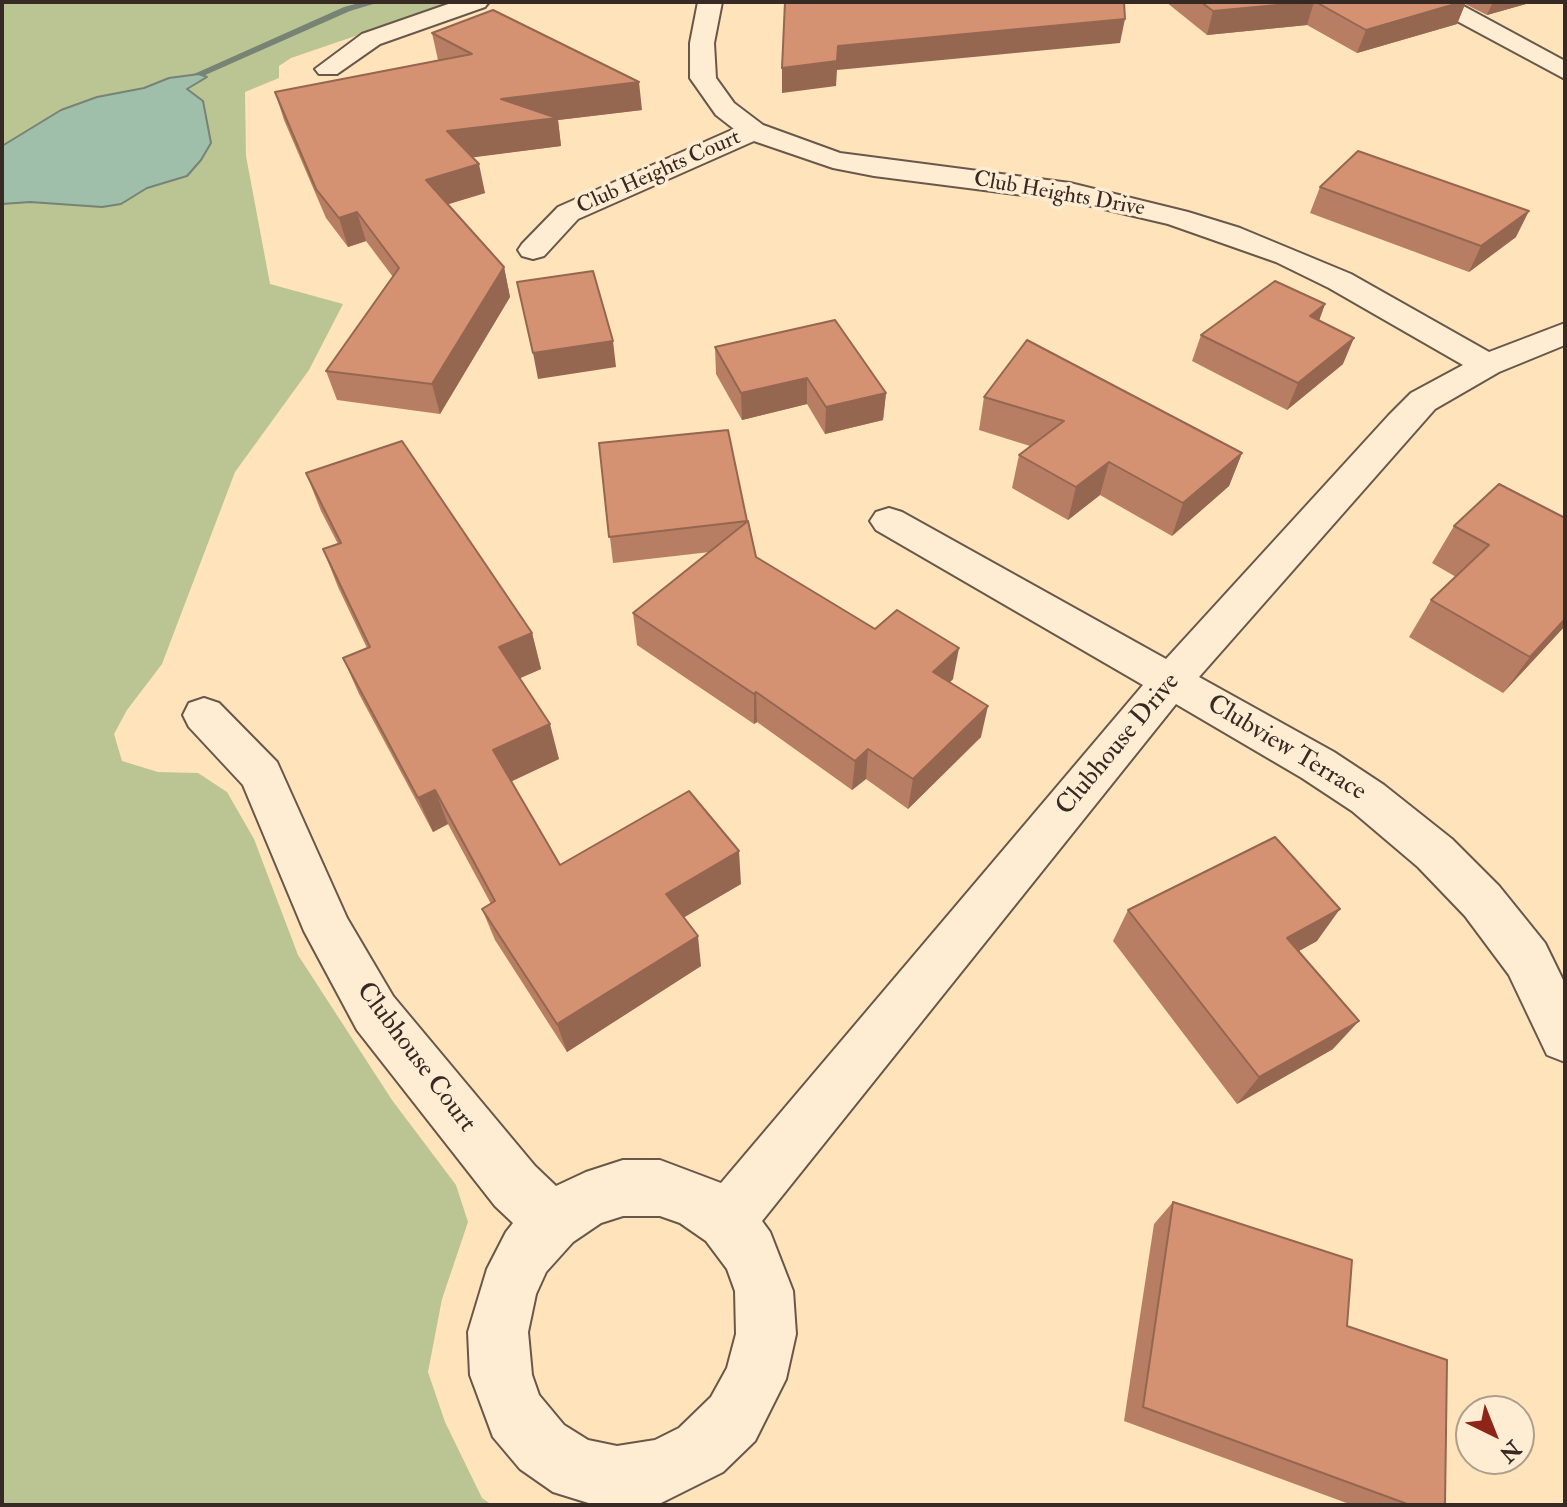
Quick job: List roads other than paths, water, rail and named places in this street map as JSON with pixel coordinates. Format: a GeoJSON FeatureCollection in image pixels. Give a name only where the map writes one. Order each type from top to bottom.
{"type":"FeatureCollection","features":[{"type":"Feature","properties":{"kind":"street"},"geometry":{"type":"LineString","coordinates":[[328,69],[371,39],[477,2]]}},
{"type":"Feature","properties":{"kind":"street","name":"Club Heights Drive"},"geometry":{"type":"LineString","coordinates":[[710,2],[702,43],[703,78],[725,109],[753,131],[805,152],[847,163],[1070,192],[1191,222],[1287,256],[1340,281],[1487,365]]}},
{"type":"Feature","properties":{"kind":"street"},"geometry":{"type":"LineString","coordinates":[[1439,2],[1565,71]]}},
{"type":"Feature","properties":{"kind":"street","name":"Club Heights Court"},"geometry":{"type":"LineString","coordinates":[[533,250],[568,213],[753,131]]}},
{"type":"Feature","properties":{"kind":"street","name":"Clubhouse Drive"},"geometry":{"type":"LineString","coordinates":[[726,1221],[1172,680],[1401,423],[1423,401],[1487,365],[1565,333]]}},
{"type":"Feature","properties":{"kind":"street","name":"Clubview Terrace"},"geometry":{"type":"LineString","coordinates":[[889,521],[1172,680],[1343,781],[1435,853],[1482,901],[1527,959],[1565,1038]]}},
{"type":"Feature","properties":{"kind":"street","name":"Clubhouse Court"},"geometry":{"type":"LineString","coordinates":[[204,715],[261,775],[328,931],[375,1013],[515,1186],[553,1222]]}},
{"type":"Feature","properties":{"kind":"street"},"geometry":{"type":"LineString","coordinates":[[623,1188],[660,1188],[696,1200],[726,1221],[750,1252],[764,1291],[766,1334],[755,1379],[733,1419],[701,1450],[616,1491],[542,1447],[515,1415],[501,1375],[498,1332],[508,1290],[526,1252],[553,1222],[586,1200],[623,1188]]}},
{"type":"Feature","properties":{"kind":"waterway"},"geometry":{"type":"LineString","coordinates":[[199,74],[347,9],[375,2]]}}]}
